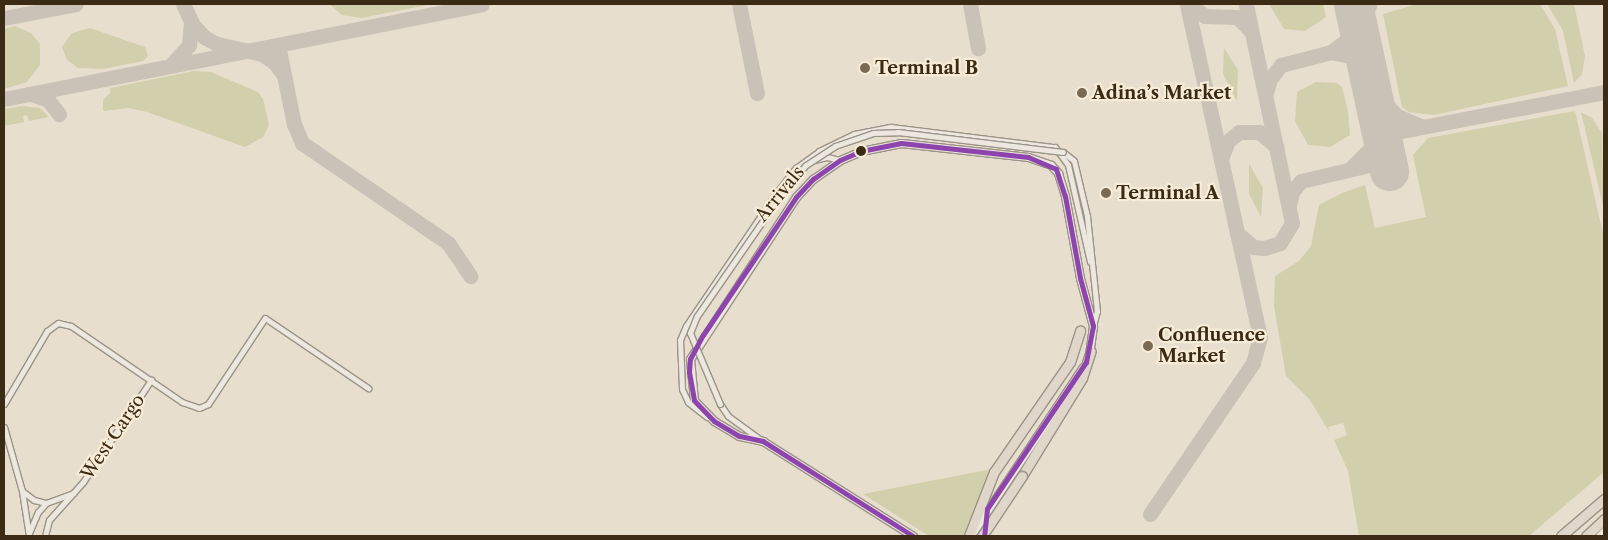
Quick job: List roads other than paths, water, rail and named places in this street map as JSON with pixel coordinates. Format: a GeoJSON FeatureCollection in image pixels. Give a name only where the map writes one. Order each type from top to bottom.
{"type":"FeatureCollection","features":[{"type":"Feature","properties":{"kind":"highway"},"geometry":{"type":"LineString","coordinates":[[970,536],[981,500],[1000,462],[1070,362],[1080,331]]}},
{"type":"Feature","properties":{"kind":"highway"},"geometry":{"type":"LineString","coordinates":[[983,536],[1082,378],[1091,351]]}},
{"type":"Feature","properties":{"kind":"highway"},"geometry":{"type":"LineString","coordinates":[[1561,536],[1604,499]]}},
{"type":"Feature","properties":{"kind":"highway"},"geometry":{"type":"LineString","coordinates":[[1586,536],[1604,519]]}},
{"type":"Feature","properties":{"kind":"main road"},"geometry":{"type":"LineString","coordinates":[[913,536],[763,441],[739,436],[714,421],[694,400],[690,359],[796,197],[813,179],[840,160],[861,151],[907,143],[1028,157],[1051,165],[1058,173],[1065,196],[1080,278],[1093,326],[1091,351],[1079,374],[970,536]]}},
{"type":"Feature","properties":{"kind":"main road"},"geometry":{"type":"LineString","coordinates":[[983,536],[987,510]]}},
{"type":"Feature","properties":{"kind":"street","name":"Arrivals"},"geometry":{"type":"LineString","coordinates":[[714,421],[688,402],[682,389],[680,340],[714,284],[796,168],[837,141],[881,128],[1055,146],[1068,165],[1090,262]]}},
{"type":"Feature","properties":{"kind":"street"},"geometry":{"type":"LineString","coordinates":[[763,441],[728,416],[720,404],[693,346],[690,333],[697,316],[784,190],[806,165],[835,146],[873,133],[898,132],[1063,152],[1074,160],[1087,216],[1090,262],[1097,311],[1093,326]]}},
{"type":"Feature","properties":{"kind":"street"},"geometry":{"type":"LineString","coordinates":[[796,168],[827,157],[840,160]]}},
{"type":"Feature","properties":{"kind":"street"},"geometry":{"type":"LineString","coordinates":[[4,404],[47,331],[58,323],[71,326],[182,402],[199,408],[208,404],[265,318],[368,388]]}},
{"type":"Feature","properties":{"kind":"street","name":"West Cargo"},"geometry":{"type":"LineString","coordinates":[[45,536],[49,520],[74,493],[151,380]]}},
{"type":"Feature","properties":{"kind":"street"},"geometry":{"type":"LineString","coordinates":[[4,427],[22,491],[29,535]]}},
{"type":"Feature","properties":{"kind":"street"},"geometry":{"type":"LineString","coordinates":[[22,491],[34,500],[46,503],[38,512],[29,535]]}},
{"type":"Feature","properties":{"kind":"street","name":"West Cargo"},"geometry":{"type":"LineString","coordinates":[[46,503],[74,493]]}},
{"type":"Feature","properties":{"kind":"place","name":"Terminal B"},"geometry":{"type":"Point","coordinates":[865,68]}},
{"type":"Feature","properties":{"kind":"place","name":"Adina’s Market"},"geometry":{"type":"Point","coordinates":[1082,93]}},
{"type":"Feature","properties":{"kind":"place","name":"Terminal A"},"geometry":{"type":"Point","coordinates":[1106,193]}},
{"type":"Feature","properties":{"kind":"place","name":"Confluence Market"},"geometry":{"type":"Point","coordinates":[1148,346]}}]}
